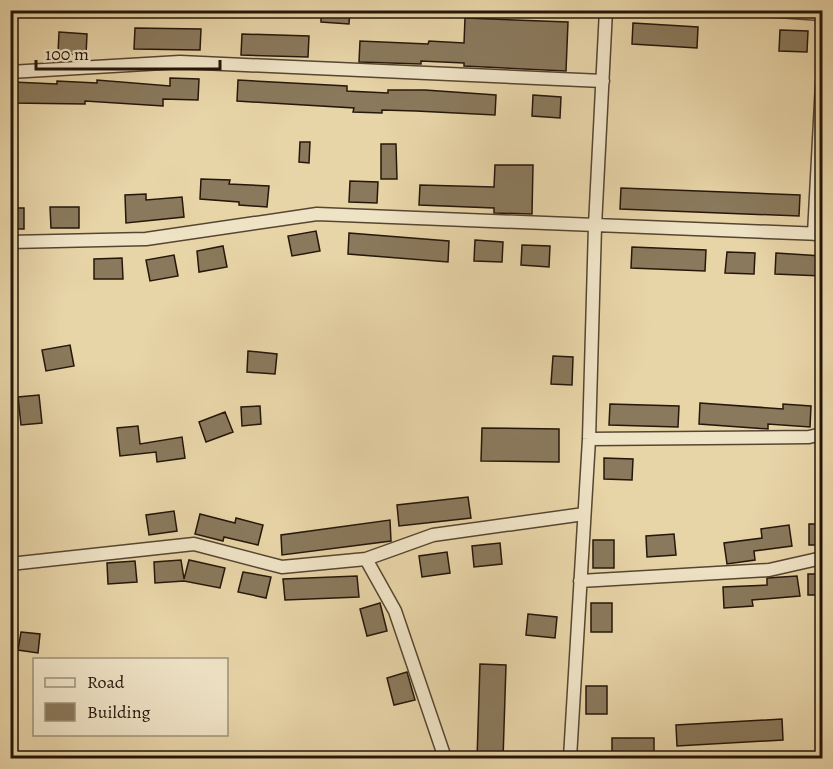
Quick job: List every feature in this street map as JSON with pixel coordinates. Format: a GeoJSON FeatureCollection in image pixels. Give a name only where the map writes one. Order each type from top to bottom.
{"type":"FeatureCollection","features":[{"type":"Feature","properties":{"kind":"street"},"geometry":{"type":"LineString","coordinates":[[570,759],[589,439],[595,226],[606,10]]}},
{"type":"Feature","properties":{"kind":"street"},"geometry":{"type":"LineString","coordinates":[[764,10],[822,14]]}},
{"type":"Feature","properties":{"kind":"street"},"geometry":{"type":"LineString","coordinates":[[10,72],[180,62],[603,81]]}},
{"type":"Feature","properties":{"kind":"street"},"geometry":{"type":"LineString","coordinates":[[10,242],[146,239],[317,214],[818,234],[822,83]]}},
{"type":"Feature","properties":{"kind":"street"},"geometry":{"type":"LineString","coordinates":[[589,439],[809,437],[822,434]]}},
{"type":"Feature","properties":{"kind":"street"},"geometry":{"type":"LineString","coordinates":[[10,564],[194,544],[282,567],[366,559],[433,535],[584,514]]}},
{"type":"Feature","properties":{"kind":"street"},"geometry":{"type":"LineString","coordinates":[[580,581],[769,570],[822,558]]}},
{"type":"Feature","properties":{"kind":"street"},"geometry":{"type":"LineString","coordinates":[[366,559],[395,611],[445,759]]}},
{"type":"Feature","properties":{"kind":"building"},"geometry":{"type":"Polygon","coordinates":[[[321,10],[350,10],[349,24],[321,22],[321,10]]]}},
{"type":"Feature","properties":{"kind":"building"},"geometry":{"type":"Polygon","coordinates":[[[465,18],[568,22],[566,71],[464,66],[464,63],[421,61],[421,64],[359,62],[360,41],[464,43],[465,18]]]}},
{"type":"Feature","properties":{"kind":"building"},"geometry":{"type":"Polygon","coordinates":[[[633,23],[698,27],[697,48],[632,44],[633,23]]]}},
{"type":"Feature","properties":{"kind":"building"},"geometry":{"type":"Polygon","coordinates":[[[135,28],[201,29],[200,50],[134,49],[135,28]]]}},
{"type":"Feature","properties":{"kind":"building"},"geometry":{"type":"Polygon","coordinates":[[[780,30],[808,31],[807,52],[779,51],[780,30]]]}},
{"type":"Feature","properties":{"kind":"building"},"geometry":{"type":"Polygon","coordinates":[[[59,32],[87,34],[86,55],[58,53],[59,32]]]}},
{"type":"Feature","properties":{"kind":"building"},"geometry":{"type":"Polygon","coordinates":[[[242,34],[309,36],[308,57],[241,55],[242,34]]]}},
{"type":"Feature","properties":{"kind":"building"},"geometry":{"type":"Polygon","coordinates":[[[170,78],[199,79],[198,100],[163,99],[163,106],[85,101],[85,104],[12,103],[13,82],[57,84],[57,81],[97,83],[97,80],[170,86],[170,78]]]}},
{"type":"Feature","properties":{"kind":"building"},"geometry":{"type":"Polygon","coordinates":[[[238,80],[347,86],[347,91],[388,93],[388,90],[425,90],[496,95],[495,115],[382,110],[382,113],[353,112],[354,108],[237,101],[238,80]]]}},
{"type":"Feature","properties":{"kind":"building"},"geometry":{"type":"Polygon","coordinates":[[[533,95],[561,97],[560,118],[532,116],[533,95]]]}},
{"type":"Feature","properties":{"kind":"building"},"geometry":{"type":"Polygon","coordinates":[[[300,142],[310,142],[309,163],[299,162],[300,142]]]}},
{"type":"Feature","properties":{"kind":"building"},"geometry":{"type":"Polygon","coordinates":[[[381,144],[396,144],[397,179],[381,179],[381,144]]]}},
{"type":"Feature","properties":{"kind":"building"},"geometry":{"type":"Polygon","coordinates":[[[495,165],[533,165],[532,214],[494,213],[494,208],[419,205],[420,185],[494,187],[495,165]]]}},
{"type":"Feature","properties":{"kind":"building"},"geometry":{"type":"Polygon","coordinates":[[[201,179],[230,180],[229,184],[269,186],[267,207],[200,199],[201,179]]]}},
{"type":"Feature","properties":{"kind":"building"},"geometry":{"type":"Polygon","coordinates":[[[350,181],[378,182],[377,203],[349,202],[350,181]]]}},
{"type":"Feature","properties":{"kind":"building"},"geometry":{"type":"Polygon","coordinates":[[[621,188],[800,195],[799,216],[620,209],[621,188]]]}},
{"type":"Feature","properties":{"kind":"building"},"geometry":{"type":"Polygon","coordinates":[[[146,194],[146,200],[182,197],[184,217],[126,223],[125,195],[146,194]]]}},
{"type":"Feature","properties":{"kind":"building"},"geometry":{"type":"Polygon","coordinates":[[[50,207],[79,207],[79,228],[51,228],[50,207]]]}},
{"type":"Feature","properties":{"kind":"building"},"geometry":{"type":"Polygon","coordinates":[[[10,208],[24,208],[24,229],[10,229],[10,208]]]}},
{"type":"Feature","properties":{"kind":"building"},"geometry":{"type":"Polygon","coordinates":[[[316,231],[320,251],[292,256],[288,236],[316,231]]]}},
{"type":"Feature","properties":{"kind":"building"},"geometry":{"type":"Polygon","coordinates":[[[349,233],[449,241],[448,262],[348,254],[349,233]]]}},
{"type":"Feature","properties":{"kind":"building"},"geometry":{"type":"Polygon","coordinates":[[[475,240],[503,242],[502,262],[474,261],[475,240]]]}},
{"type":"Feature","properties":{"kind":"building"},"geometry":{"type":"Polygon","coordinates":[[[522,245],[550,246],[549,267],[521,265],[522,245]]]}},
{"type":"Feature","properties":{"kind":"building"},"geometry":{"type":"Polygon","coordinates":[[[223,246],[227,267],[199,272],[197,251],[223,246]]]}},
{"type":"Feature","properties":{"kind":"building"},"geometry":{"type":"Polygon","coordinates":[[[632,247],[706,250],[705,271],[631,268],[632,247]]]}},
{"type":"Feature","properties":{"kind":"building"},"geometry":{"type":"Polygon","coordinates":[[[727,252],[755,253],[754,274],[725,273],[727,252]]]}},
{"type":"Feature","properties":{"kind":"building"},"geometry":{"type":"Polygon","coordinates":[[[776,253],[822,256],[822,276],[775,274],[776,253]]]}},
{"type":"Feature","properties":{"kind":"building"},"geometry":{"type":"Polygon","coordinates":[[[174,255],[178,276],[150,281],[146,260],[174,255]]]}},
{"type":"Feature","properties":{"kind":"building"},"geometry":{"type":"Polygon","coordinates":[[[122,258],[123,279],[94,279],[94,259],[122,258]]]}},
{"type":"Feature","properties":{"kind":"building"},"geometry":{"type":"Polygon","coordinates":[[[70,345],[74,366],[46,371],[42,350],[70,345]]]}},
{"type":"Feature","properties":{"kind":"building"},"geometry":{"type":"Polygon","coordinates":[[[248,351],[277,354],[275,374],[247,372],[248,351]]]}},
{"type":"Feature","properties":{"kind":"building"},"geometry":{"type":"Polygon","coordinates":[[[553,356],[573,357],[572,385],[551,384],[553,356]]]}},
{"type":"Feature","properties":{"kind":"building"},"geometry":{"type":"Polygon","coordinates":[[[39,395],[42,423],[21,425],[18,397],[39,395]]]}},
{"type":"Feature","properties":{"kind":"building"},"geometry":{"type":"Polygon","coordinates":[[[700,403],[783,409],[783,404],[811,406],[810,427],[768,424],[768,429],[699,424],[700,403]]]}},
{"type":"Feature","properties":{"kind":"building"},"geometry":{"type":"Polygon","coordinates":[[[610,404],[679,406],[678,427],[609,425],[610,404]]]}},
{"type":"Feature","properties":{"kind":"building"},"geometry":{"type":"Polygon","coordinates":[[[260,406],[261,424],[242,426],[241,407],[260,406]]]}},
{"type":"Feature","properties":{"kind":"building"},"geometry":{"type":"Polygon","coordinates":[[[225,412],[233,432],[206,442],[199,422],[225,412]]]}},
{"type":"Feature","properties":{"kind":"building"},"geometry":{"type":"Polygon","coordinates":[[[138,426],[140,444],[182,437],[185,458],[157,462],[156,452],[120,456],[117,428],[138,426]]]}},
{"type":"Feature","properties":{"kind":"building"},"geometry":{"type":"Polygon","coordinates":[[[482,428],[559,429],[559,462],[481,461],[482,428]]]}},
{"type":"Feature","properties":{"kind":"building"},"geometry":{"type":"Polygon","coordinates":[[[604,458],[633,459],[632,480],[604,479],[604,458]]]}},
{"type":"Feature","properties":{"kind":"building"},"geometry":{"type":"Polygon","coordinates":[[[468,497],[471,518],[399,526],[397,505],[468,497]]]}},
{"type":"Feature","properties":{"kind":"building"},"geometry":{"type":"Polygon","coordinates":[[[174,511],[177,531],[149,535],[146,515],[174,511]]]}},
{"type":"Feature","properties":{"kind":"building"},"geometry":{"type":"Polygon","coordinates":[[[200,514],[235,523],[236,518],[263,525],[258,545],[224,537],[223,541],[195,534],[200,514]]]}},
{"type":"Feature","properties":{"kind":"building"},"geometry":{"type":"Polygon","coordinates":[[[390,520],[391,541],[282,555],[281,535],[390,520]]]}},
{"type":"Feature","properties":{"kind":"building"},"geometry":{"type":"Polygon","coordinates":[[[809,524],[822,524],[822,545],[809,545],[809,524]]]}},
{"type":"Feature","properties":{"kind":"building"},"geometry":{"type":"Polygon","coordinates":[[[789,525],[792,546],[754,551],[755,560],[727,564],[724,543],[762,538],[761,529],[789,525]]]}},
{"type":"Feature","properties":{"kind":"building"},"geometry":{"type":"Polygon","coordinates":[[[674,534],[676,555],[647,557],[646,536],[674,534]]]}},
{"type":"Feature","properties":{"kind":"building"},"geometry":{"type":"Polygon","coordinates":[[[593,540],[614,540],[614,568],[593,568],[593,540]]]}},
{"type":"Feature","properties":{"kind":"building"},"geometry":{"type":"Polygon","coordinates":[[[500,543],[502,564],[474,567],[472,546],[500,543]]]}},
{"type":"Feature","properties":{"kind":"building"},"geometry":{"type":"Polygon","coordinates":[[[447,552],[450,573],[422,577],[419,556],[447,552]]]}},
{"type":"Feature","properties":{"kind":"building"},"geometry":{"type":"Polygon","coordinates":[[[181,560],[184,579],[189,560],[225,568],[220,588],[184,581],[155,583],[154,562],[181,560]]]}},
{"type":"Feature","properties":{"kind":"building"},"geometry":{"type":"Polygon","coordinates":[[[135,561],[137,582],[108,584],[107,563],[135,561]]]}},
{"type":"Feature","properties":{"kind":"building"},"geometry":{"type":"Polygon","coordinates":[[[243,572],[271,577],[266,598],[238,592],[243,572]]]}},
{"type":"Feature","properties":{"kind":"building"},"geometry":{"type":"Polygon","coordinates":[[[808,574],[822,574],[822,595],[808,595],[808,574]]]}},
{"type":"Feature","properties":{"kind":"building"},"geometry":{"type":"Polygon","coordinates":[[[357,576],[359,597],[285,600],[283,579],[357,576]]]}},
{"type":"Feature","properties":{"kind":"building"},"geometry":{"type":"Polygon","coordinates":[[[797,576],[800,596],[752,600],[753,606],[724,608],[723,587],[767,585],[767,578],[797,576]]]}},
{"type":"Feature","properties":{"kind":"building"},"geometry":{"type":"Polygon","coordinates":[[[380,603],[387,631],[367,636],[360,609],[380,603]]]}},
{"type":"Feature","properties":{"kind":"building"},"geometry":{"type":"Polygon","coordinates":[[[591,603],[612,603],[612,632],[591,632],[591,603]]]}},
{"type":"Feature","properties":{"kind":"building"},"geometry":{"type":"Polygon","coordinates":[[[528,614],[557,617],[555,638],[526,635],[528,614]]]}},
{"type":"Feature","properties":{"kind":"building"},"geometry":{"type":"Polygon","coordinates":[[[21,632],[40,634],[38,653],[18,650],[21,632]]]}},
{"type":"Feature","properties":{"kind":"building"},"geometry":{"type":"Polygon","coordinates":[[[480,664],[506,665],[503,759],[477,759],[480,664]]]}},
{"type":"Feature","properties":{"kind":"building"},"geometry":{"type":"Polygon","coordinates":[[[407,672],[415,700],[394,705],[387,678],[407,672]]]}},
{"type":"Feature","properties":{"kind":"building"},"geometry":{"type":"Polygon","coordinates":[[[586,686],[607,686],[607,714],[586,714],[586,686]]]}},
{"type":"Feature","properties":{"kind":"building"},"geometry":{"type":"Polygon","coordinates":[[[782,719],[783,740],[677,746],[676,725],[782,719]]]}},
{"type":"Feature","properties":{"kind":"building"},"geometry":{"type":"Polygon","coordinates":[[[612,738],[654,738],[654,759],[612,759],[612,738]]]}}]}
